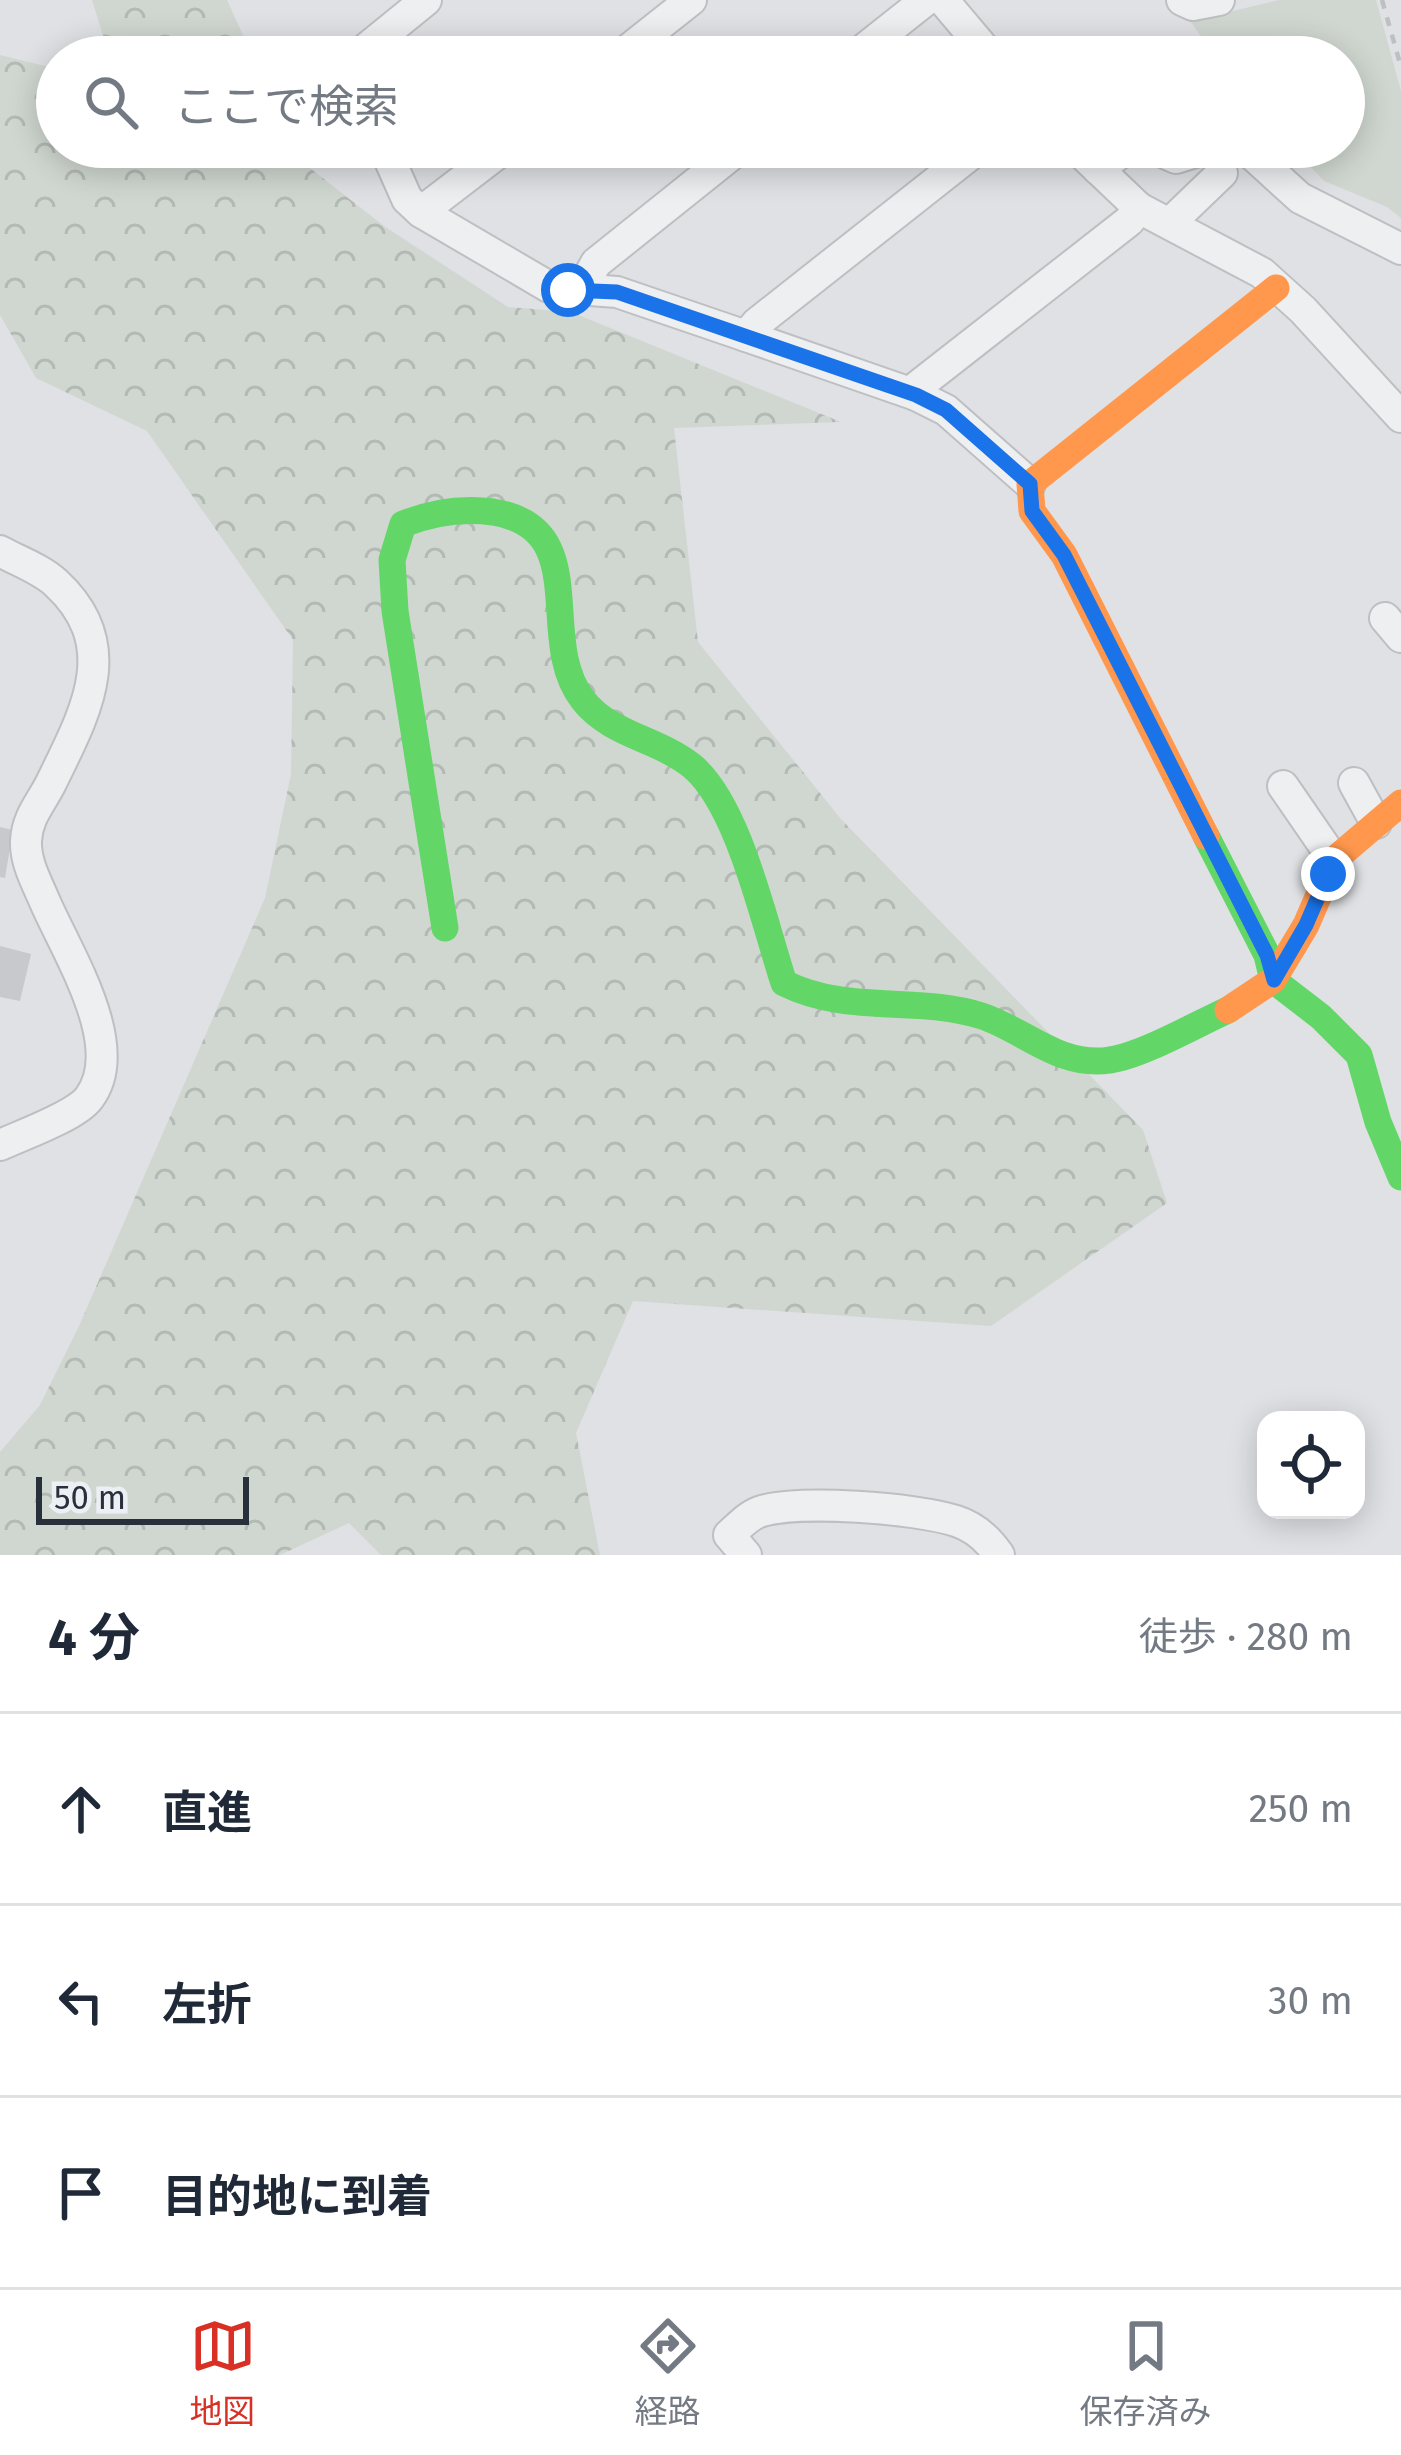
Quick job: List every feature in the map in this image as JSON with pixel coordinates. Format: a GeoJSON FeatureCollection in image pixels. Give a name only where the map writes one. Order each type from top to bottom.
{"type":"FeatureCollection","features":[{"type":"Feature","properties":{"kind":"street"},"geometry":{"type":"LineString","coordinates":[[382,36],[426,0]]}},
{"type":"Feature","properties":{"kind":"street"},"geometry":{"type":"LineString","coordinates":[[646,36],[691,0]]}},
{"type":"Feature","properties":{"kind":"street"},"geometry":{"type":"LineString","coordinates":[[881,36],[926,0]]}},
{"type":"Feature","properties":{"kind":"street"},"geometry":{"type":"LineString","coordinates":[[943,0],[973,36]]}},
{"type":"Feature","properties":{"kind":"street"},"geometry":{"type":"LineString","coordinates":[[1182,0],[1193,5],[1219,0]]}},
{"type":"Feature","properties":{"kind":"street"},"geometry":{"type":"LineString","coordinates":[[393,168],[407,199],[422,212],[549,287],[617,292],[916,395],[946,410],[1030,484],[1032,511],[1064,555],[1267,955],[1274,980],[1321,1016],[1359,1055],[1378,1122],[1401,1177]]}},
{"type":"Feature","properties":{"kind":"street"},"geometry":{"type":"LineString","coordinates":[[422,212],[479,168]]}},
{"type":"Feature","properties":{"kind":"street"},"geometry":{"type":"LineString","coordinates":[[581,290],[596,263],[715,168]]}},
{"type":"Feature","properties":{"kind":"street"},"geometry":{"type":"LineString","coordinates":[[746,336],[953,168]]}},
{"type":"Feature","properties":{"kind":"street"},"geometry":{"type":"LineString","coordinates":[[1170,223],[1211,168]]}},
{"type":"Feature","properties":{"kind":"street"},"geometry":{"type":"LineString","coordinates":[[1267,168],[1300,198],[1401,249]]}},
{"type":"Feature","properties":{"kind":"street"},"geometry":{"type":"LineString","coordinates":[[1099,169],[1139,208],[1262,273],[1396,400]]}},
{"type":"Feature","properties":{"kind":"street"},"geometry":{"type":"LineString","coordinates":[[916,395],[918,386],[1129,221],[1139,208]]}},
{"type":"Feature","properties":{"kind":"street"},"geometry":{"type":"LineString","coordinates":[[1030,484],[1276,288]]}},
{"type":"Feature","properties":{"kind":"street"},"geometry":{"type":"LineString","coordinates":[[445,928],[394,610],[392,560],[404,524],[424,515],[492,511],[524,516],[552,544],[563,648],[580,697],[602,718],[673,750],[712,782],[725,806],[784,983],[819,1000],[967,1012],[1065,1060],[1114,1060],[1230,1009],[1274,980],[1306,925],[1334,860],[1401,803]]}},
{"type":"Feature","properties":{"kind":"street"},"geometry":{"type":"LineString","coordinates":[[0,551],[53,580],[86,616],[91,635],[94,669],[82,720],[30,817],[25,845],[32,872],[95,1016],[106,1061],[88,1100],[0,1145]]}},
{"type":"Feature","properties":{"kind":"street"},"geometry":{"type":"LineString","coordinates":[[1354,784],[1376,823]]}},
{"type":"Feature","properties":{"kind":"street"},"geometry":{"type":"LineString","coordinates":[[1282,786],[1334,860]]}},
{"type":"Feature","properties":{"kind":"street"},"geometry":{"type":"LineString","coordinates":[[746,1555],[729,1535],[754,1514],[785,1506],[918,1511],[960,1522],[988,1538],[999,1555]]}},
{"type":"Feature","properties":{"kind":"path"},"geometry":{"type":"LineString","coordinates":[[1382,0],[1401,68]]}},
{"type":"Feature","properties":{"kind":"green space"},"geometry":{"type":"Polygon","coordinates":[[[92,0],[227,0],[243,36],[103,36],[92,0]]]}},
{"type":"Feature","properties":{"kind":"green space"},"geometry":{"type":"Polygon","coordinates":[[[1279,0],[1376,0],[1401,91],[1401,218],[1387,207],[1324,181],[1312,168],[1365,168],[1365,36],[1201,36],[1190,21],[1279,0]]]}},
{"type":"Feature","properties":{"kind":"green space"},"geometry":{"type":"Polygon","coordinates":[[[0,55],[36,64],[36,168],[310,168],[384,226],[508,307],[571,312],[841,422],[674,428],[698,642],[841,819],[1143,1130],[1167,1203],[991,1326],[633,1301],[576,1433],[600,1555],[381,1555],[349,1523],[280,1555],[0,1555],[0,1452],[40,1405],[79,1326],[265,898],[291,774],[293,640],[147,431],[36,378],[0,315],[0,55]]]}},
{"type":"Feature","properties":{"kind":"building"},"geometry":{"type":"Polygon","coordinates":[[[0,827],[13,830],[5,878],[0,877],[0,827]]]}},
{"type":"Feature","properties":{"kind":"building"},"geometry":{"type":"Polygon","coordinates":[[[0,946],[31,954],[20,1001],[0,997],[0,946]]]}},
{"type":"Feature","properties":{"kind":"traffic: fast"},"geometry":{"type":"LineString","coordinates":[[445,928],[395,611],[392,560],[403,524],[447,512],[493,512],[524,522],[543,540],[554,562],[563,647],[583,700],[607,721],[679,757],[709,784],[748,867],[784,983],[833,999],[932,1006],[982,1016],[1059,1054],[1092,1061],[1137,1052],[1228,1010]]}},
{"type":"Feature","properties":{"kind":"traffic: fast"},"geometry":{"type":"LineString","coordinates":[[1206,836],[1267,955],[1273,980],[1321,1017],[1359,1055],[1378,1122],[1401,1177]]}},
{"type":"Feature","properties":{"kind":"traffic: slow"},"geometry":{"type":"LineString","coordinates":[[1206,836],[1064,555],[1032,511],[1030,484],[1276,288]]}},
{"type":"Feature","properties":{"kind":"traffic: slow"},"geometry":{"type":"LineString","coordinates":[[1228,1010],[1273,980],[1306,925],[1334,860],[1401,803]]}},
{"type":"Feature","properties":{"kind":"route"},"geometry":{"type":"LineString","coordinates":[[568,290],[617,292],[916,395],[946,410],[1030,484],[1032,511],[1064,555],[1267,955],[1274,980],[1328,874]]}}]}
